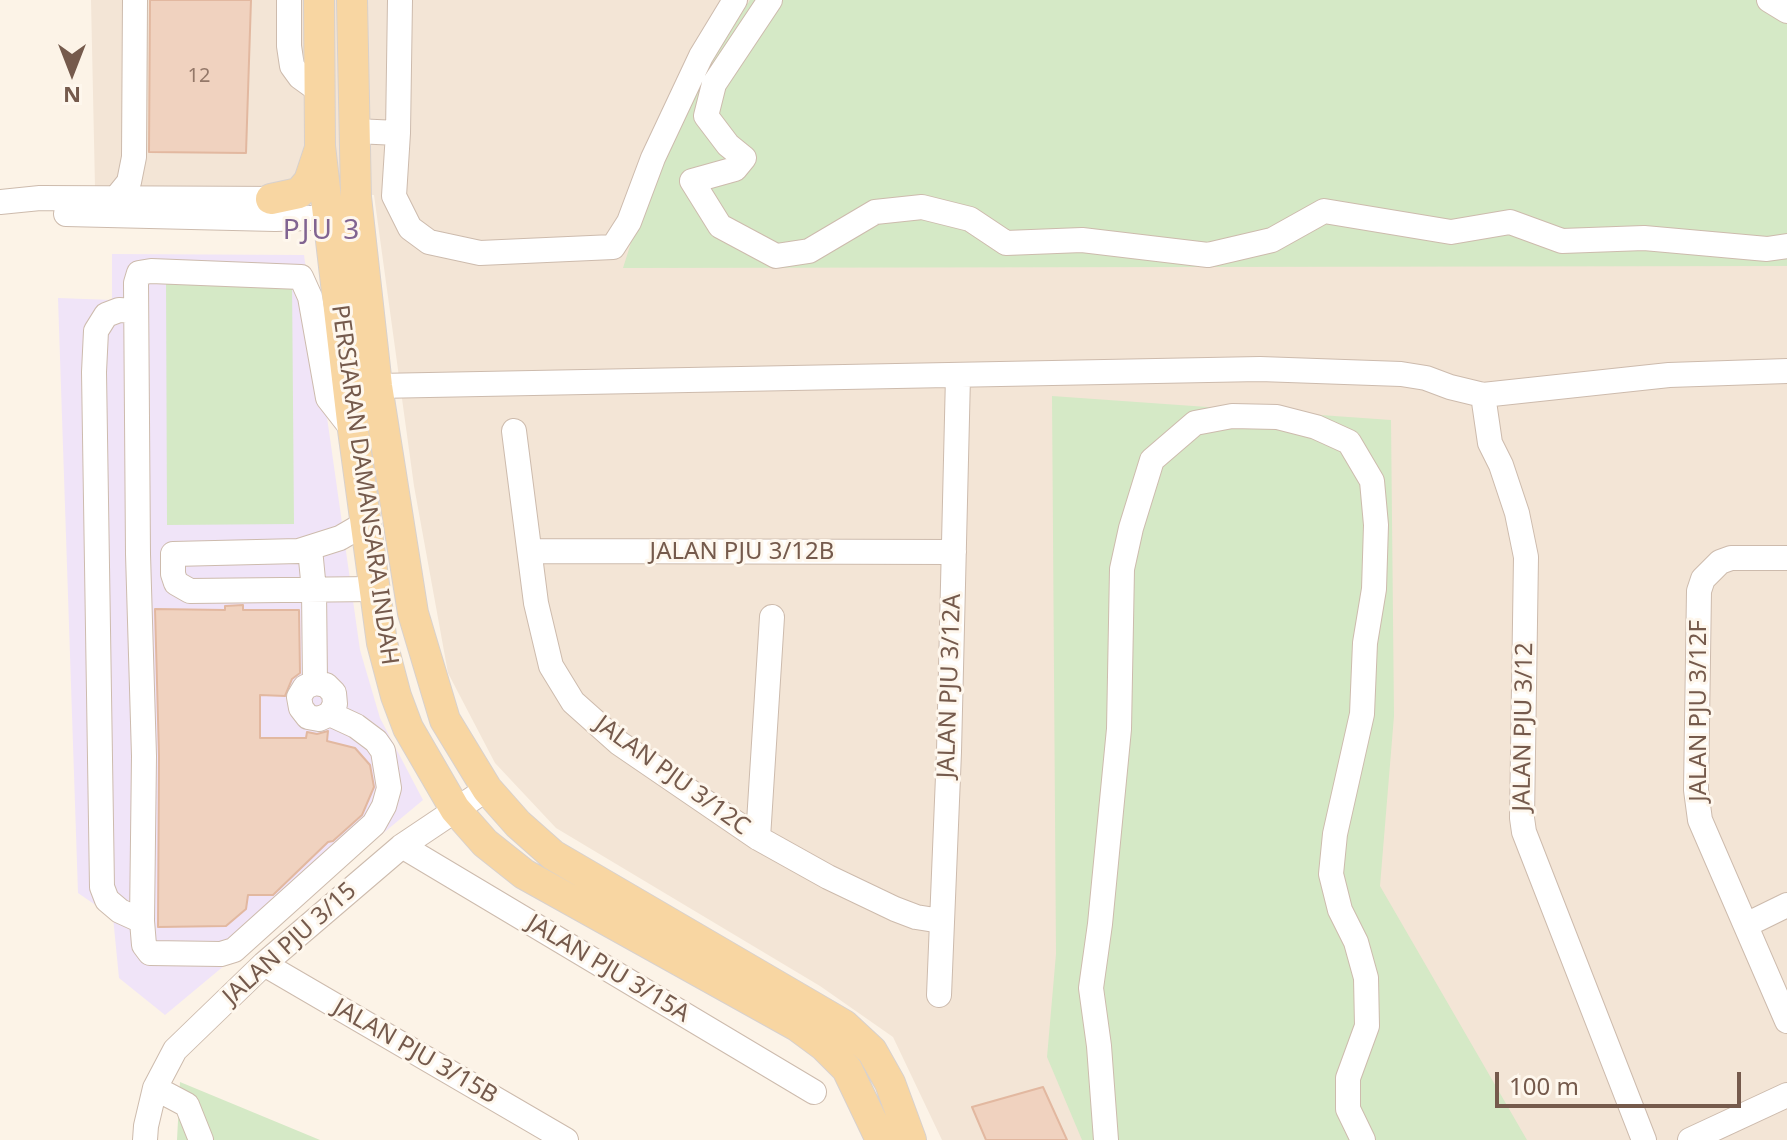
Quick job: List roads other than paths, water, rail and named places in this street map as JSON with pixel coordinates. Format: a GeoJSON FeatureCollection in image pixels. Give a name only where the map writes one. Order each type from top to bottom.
{"type":"FeatureCollection","features":[{"type":"Feature","properties":{"kind":"main road","name":"PERSIARAN DAMANSARA INDAH"},"geometry":{"type":"LineString","coordinates":[[319,0],[320,146],[364,524],[382,643],[408,728],[455,809],[485,843],[524,874],[797,1026],[824,1046],[847,1069],[881,1140]]}},
{"type":"Feature","properties":{"kind":"main road","name":"PERSIARAN DAMANSARA INDAH"},"geometry":{"type":"LineString","coordinates":[[352,0],[357,207],[377,386],[413,613],[445,720],[487,789],[518,824],[553,855],[844,1025],[872,1051],[890,1083],[911,1140]]}},
{"type":"Feature","properties":{"kind":"main road"},"geometry":{"type":"LineString","coordinates":[[271,199],[299,193],[309,181],[320,146]]}},
{"type":"Feature","properties":{"kind":"street"},"geometry":{"type":"LineString","coordinates":[[112,207],[129,182],[134,157],[135,0]]}},
{"type":"Feature","properties":{"kind":"street"},"geometry":{"type":"LineString","coordinates":[[289,0],[292,66],[300,77],[318,90]]}},
{"type":"Feature","properties":{"kind":"street"},"geometry":{"type":"LineString","coordinates":[[400,0],[394,196],[410,228],[429,242],[480,253],[613,247],[629,222],[653,158],[701,56],[735,0]]}},
{"type":"Feature","properties":{"kind":"street"},"geometry":{"type":"LineString","coordinates":[[770,0],[714,84],[706,116],[728,145],[744,158],[735,169],[692,181],[720,226],[776,256],[809,251],[875,212],[922,207],[970,219],[1006,243],[1082,240],[1208,255],[1272,240],[1324,211],[1451,232],[1510,222],[1562,241],[1644,238],[1767,249],[1787,246]]}},
{"type":"Feature","properties":{"kind":"street"},"geometry":{"type":"LineString","coordinates":[[1769,0],[1787,11]]}},
{"type":"Feature","properties":{"kind":"street"},"geometry":{"type":"LineString","coordinates":[[355,131],[398,133]]}},
{"type":"Feature","properties":{"kind":"street"},"geometry":{"type":"LineString","coordinates":[[134,157],[141,177],[158,199]]}},
{"type":"Feature","properties":{"kind":"street"},"geometry":{"type":"LineString","coordinates":[[5,202],[40,198],[112,207],[357,207]]}},
{"type":"Feature","properties":{"kind":"street"},"geometry":{"type":"LineString","coordinates":[[112,207],[158,199],[271,199],[326,209]]}},
{"type":"Feature","properties":{"kind":"street"},"geometry":{"type":"LineString","coordinates":[[310,549],[314,590],[315,683],[305,687],[299,697],[301,708],[308,717],[319,719],[330,714],[356,726],[376,741],[383,751],[389,788],[384,806],[374,824],[234,950],[221,954],[150,953],[144,945],[142,921],[144,756],[136,311],[139,273],[301,277],[310,297],[328,398],[353,430]]}},
{"type":"Feature","properties":{"kind":"street"},"geometry":{"type":"LineString","coordinates":[[136,311],[119,310],[106,315],[96,331],[94,372],[102,887],[107,900],[120,911],[142,921]]}},
{"type":"Feature","properties":{"kind":"street"},"geometry":{"type":"LineString","coordinates":[[377,386],[1260,369],[1346,371],[1426,378],[1483,395],[1669,375],[1787,371]]}},
{"type":"Feature","properties":{"kind":"street","name":"JALAN PJU 3/12A"},"geometry":{"type":"LineString","coordinates":[[939,995],[949,752],[958,376]]}},
{"type":"Feature","properties":{"kind":"street","name":"JALAN PJU 3/12"},"geometry":{"type":"LineString","coordinates":[[1483,395],[1490,443],[1517,513],[1526,557],[1524,832],[1644,1140]]}},
{"type":"Feature","properties":{"kind":"street"},"geometry":{"type":"LineString","coordinates":[[1106,1140],[1091,988],[1119,729],[1122,569],[1152,460],[1195,423],[1232,416],[1277,417],[1316,427],[1349,442],[1372,481],[1376,525],[1374,589],[1365,643],[1362,714],[1335,834],[1331,874],[1340,910],[1356,942],[1366,978],[1367,1026],[1348,1078],[1348,1109],[1363,1140]]}},
{"type":"Feature","properties":{"kind":"street","name":"JALAN PJU 3/12C"},"geometry":{"type":"LineString","coordinates":[[514,431],[536,603],[551,666],[573,702],[619,743],[758,838],[828,877],[895,909],[916,917],[941,921]]}},
{"type":"Feature","properties":{"kind":"street"},"geometry":{"type":"LineString","coordinates":[[138,554],[310,549],[340,538],[364,524]]}},
{"type":"Feature","properties":{"kind":"street","name":"JALAN PJU 3/12B"},"geometry":{"type":"LineString","coordinates":[[530,551],[954,552]]}},
{"type":"Feature","properties":{"kind":"street"},"geometry":{"type":"LineString","coordinates":[[173,554],[176,583],[190,591],[374,589]]}},
{"type":"Feature","properties":{"kind":"street","name":"JALAN PJU 3/12F"},"geometry":{"type":"LineString","coordinates":[[1787,558],[1731,558],[1720,562],[1703,579],[1699,591],[1697,806],[1700,820],[1787,1021]]}},
{"type":"Feature","properties":{"kind":"street"},"geometry":{"type":"LineString","coordinates":[[758,838],[772,617]]}},
{"type":"Feature","properties":{"kind":"street","name":"JALAN PJU 3/15"},"geometry":{"type":"LineString","coordinates":[[145,1140],[155,1088],[175,1050],[264,964],[402,846],[487,789]]}},
{"type":"Feature","properties":{"kind":"street","name":"JALAN PJU 3/15A"},"geometry":{"type":"LineString","coordinates":[[402,846],[814,1092]]}},
{"type":"Feature","properties":{"kind":"street"},"geometry":{"type":"LineString","coordinates":[[1746,925],[1787,905]]}},
{"type":"Feature","properties":{"kind":"street","name":"JALAN PJU 3/15B"},"geometry":{"type":"LineString","coordinates":[[264,964],[566,1140]]}},
{"type":"Feature","properties":{"kind":"street"},"geometry":{"type":"LineString","coordinates":[[155,1088],[187,1105],[201,1140]]}},
{"type":"Feature","properties":{"kind":"street"},"geometry":{"type":"LineString","coordinates":[[1690,1140],[1787,1095]]}},
{"type":"Feature","properties":{"kind":"district","name":"PJU 3"},"geometry":{"type":"Point","coordinates":[322,231]}}]}
